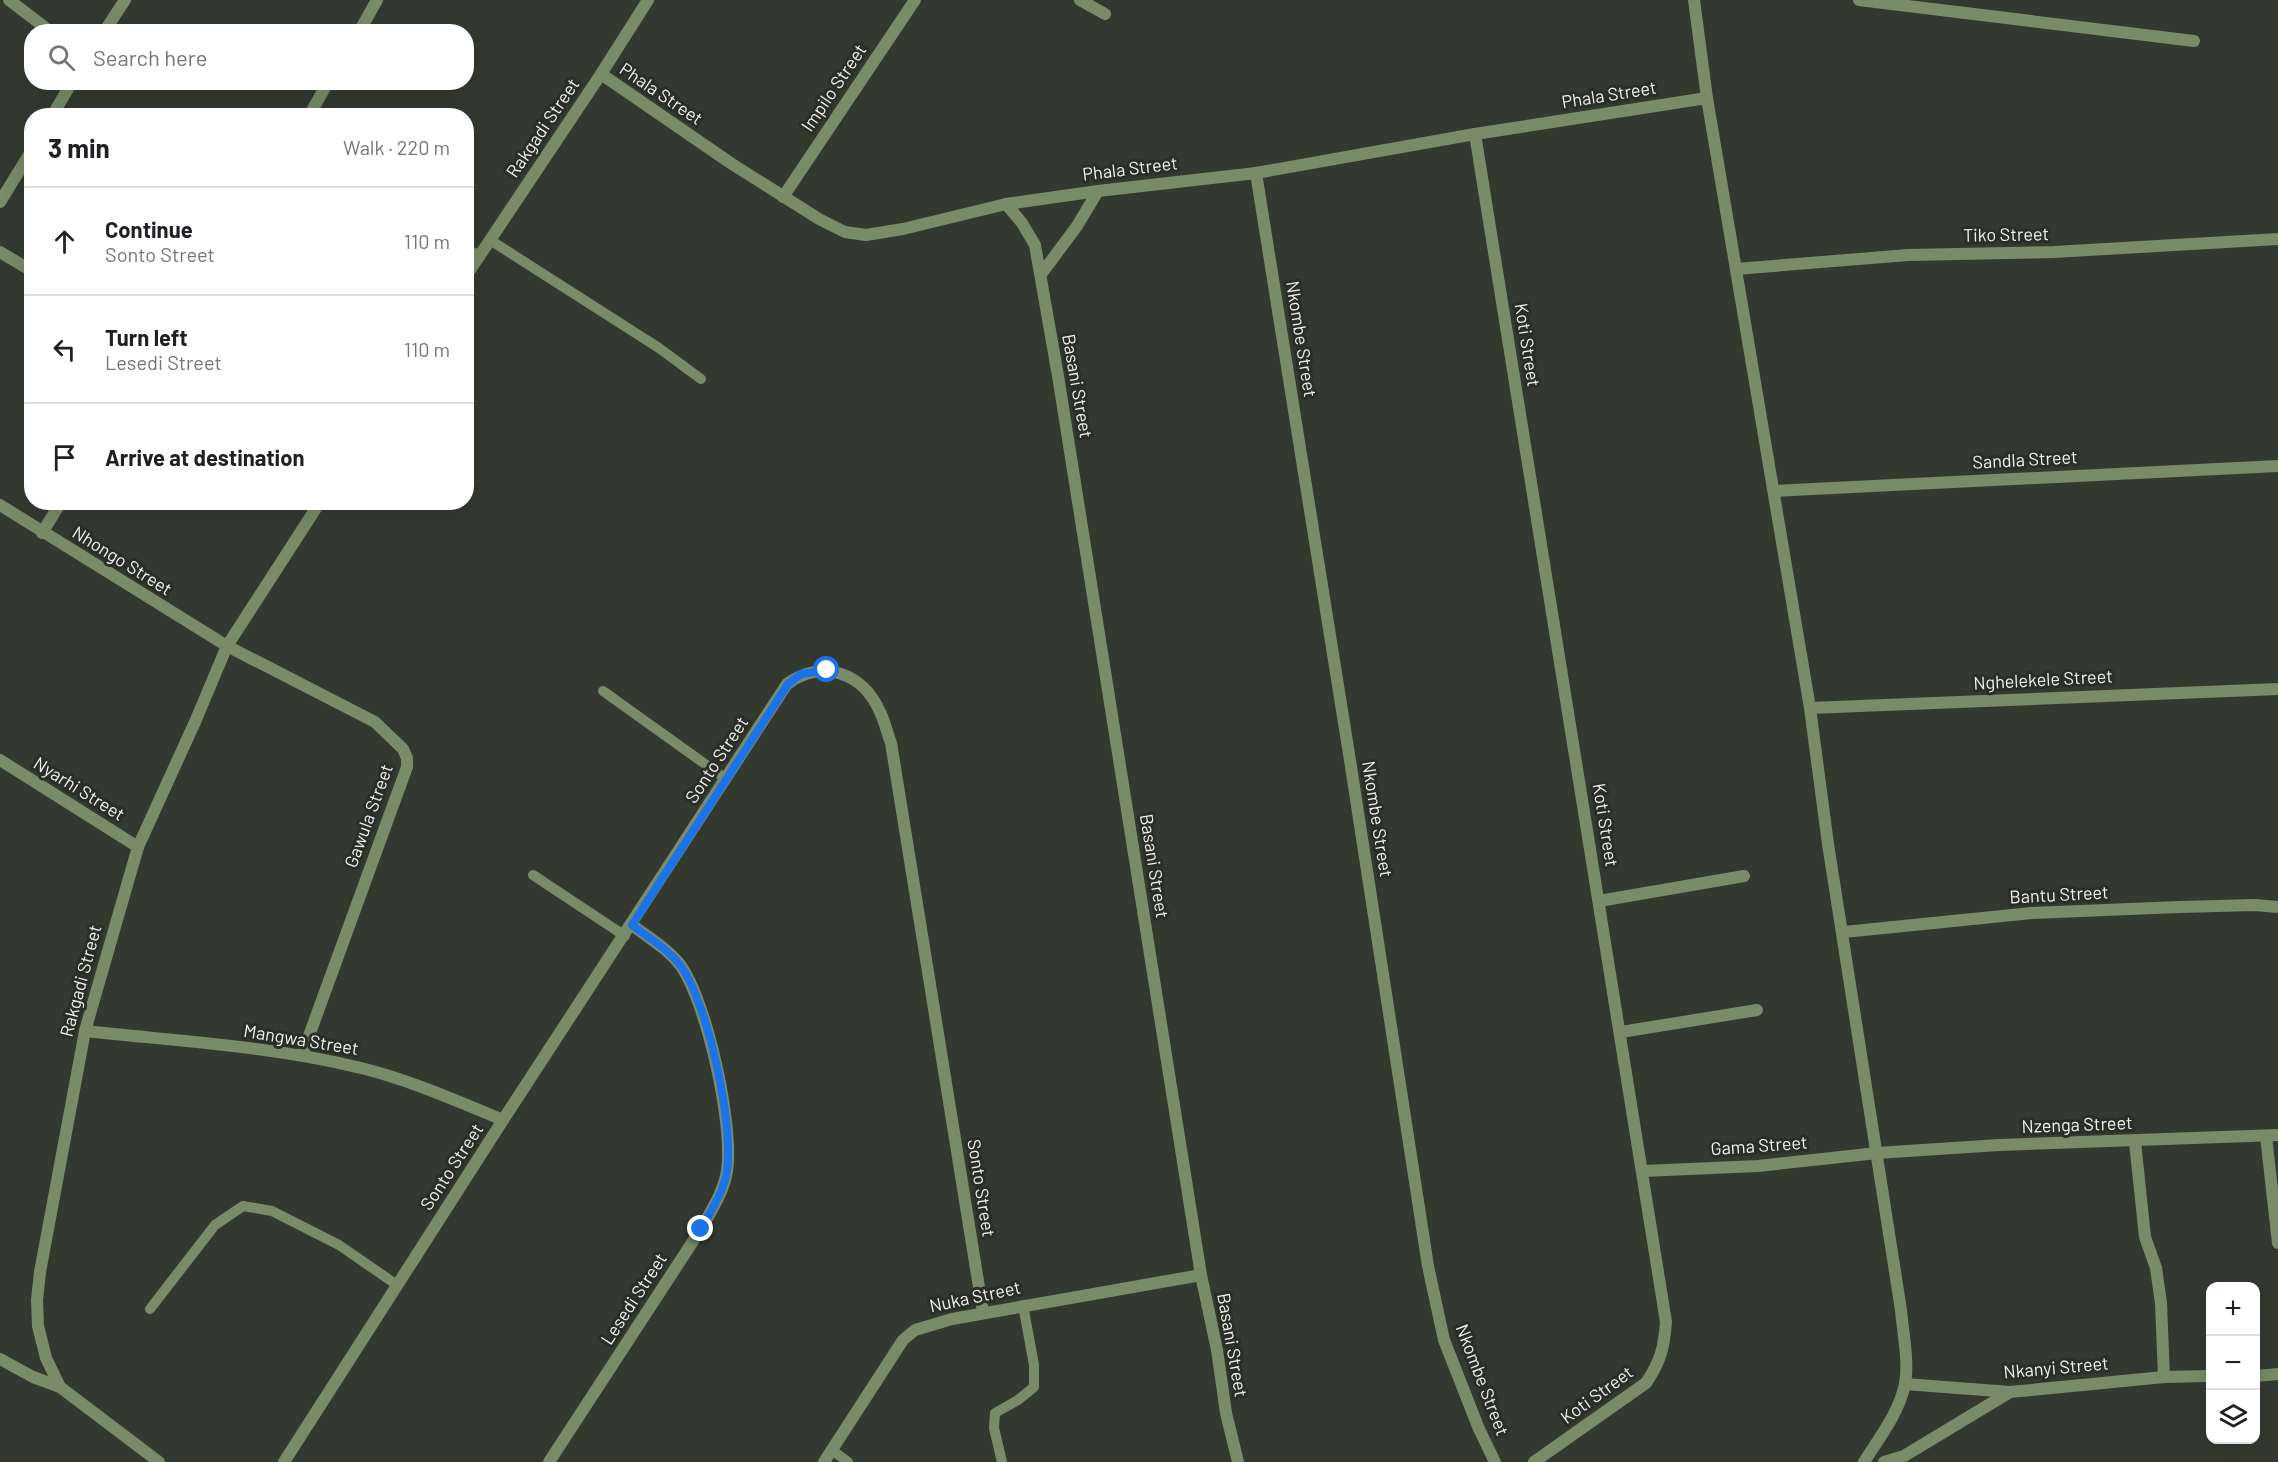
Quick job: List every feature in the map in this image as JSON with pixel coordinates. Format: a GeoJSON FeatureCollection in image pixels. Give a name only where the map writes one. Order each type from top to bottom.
{"type":"FeatureCollection","features":[{"type":"Feature","properties":{"kind":"street"},"geometry":{"type":"LineString","coordinates":[[9,0],[40,24]]}},
{"type":"Feature","properties":{"kind":"street"},"geometry":{"type":"LineString","coordinates":[[109,24],[125,0]]}},
{"type":"Feature","properties":{"kind":"street"},"geometry":{"type":"LineString","coordinates":[[363,24],[377,0]]}},
{"type":"Feature","properties":{"kind":"street","name":"Rakgadi Street"},"geometry":{"type":"LineString","coordinates":[[474,264],[648,0]]}},
{"type":"Feature","properties":{"kind":"street","name":"Impilo Street"},"geometry":{"type":"LineString","coordinates":[[783,197],[915,0]]}},
{"type":"Feature","properties":{"kind":"street"},"geometry":{"type":"LineString","coordinates":[[1080,0],[1105,14]]}},
{"type":"Feature","properties":{"kind":"street"},"geometry":{"type":"LineString","coordinates":[[1694,0],[1707,98],[1810,708],[1828,844],[1844,933],[1901,1310],[1905,1384],[1893,1416],[1864,1462]]}},
{"type":"Feature","properties":{"kind":"street"},"geometry":{"type":"LineString","coordinates":[[1859,0],[2194,41]]}},
{"type":"Feature","properties":{"kind":"street","name":"Phala Street"},"geometry":{"type":"LineString","coordinates":[[601,74],[819,219],[845,232],[866,235],[903,229],[1006,204],[1098,190],[1256,173],[1475,134],[1707,98]]}},
{"type":"Feature","properties":{"kind":"street"},"geometry":{"type":"LineString","coordinates":[[57,108],[67,90]]}},
{"type":"Feature","properties":{"kind":"street"},"geometry":{"type":"LineString","coordinates":[[313,108],[324,90]]}},
{"type":"Feature","properties":{"kind":"street","name":"Koti Street"},"geometry":{"type":"LineString","coordinates":[[1475,134],[1666,1322],[1664,1346],[1658,1366],[1646,1383],[1534,1462]]}},
{"type":"Feature","properties":{"kind":"street"},"geometry":{"type":"LineString","coordinates":[[0,202],[24,163]]}},
{"type":"Feature","properties":{"kind":"street","name":"Nkombe Street"},"geometry":{"type":"LineString","coordinates":[[1256,173],[1428,1266],[1444,1340],[1479,1430],[1495,1462]]}},
{"type":"Feature","properties":{"kind":"street"},"geometry":{"type":"LineString","coordinates":[[1042,273],[1077,226],[1098,190]]}},
{"type":"Feature","properties":{"kind":"street","name":"Basani Street"},"geometry":{"type":"LineString","coordinates":[[1006,204],[1022,223],[1035,245],[1042,273],[1045,310],[1058,376],[1201,1275],[1217,1350],[1226,1413],[1238,1462]]}},
{"type":"Feature","properties":{"kind":"street","name":"Tiko Street"},"geometry":{"type":"LineString","coordinates":[[1736,269],[1908,255],[2054,252],[2278,239]]}},
{"type":"Feature","properties":{"kind":"street"},"geometry":{"type":"LineString","coordinates":[[0,252],[24,266]]}},
{"type":"Feature","properties":{"kind":"street"},"geometry":{"type":"LineString","coordinates":[[474,254],[479,257]]}},
{"type":"Feature","properties":{"kind":"street","name":"Sandla Street"},"geometry":{"type":"LineString","coordinates":[[1774,491],[2278,466]]}},
{"type":"Feature","properties":{"kind":"street","name":"Nhongo Street"},"geometry":{"type":"LineString","coordinates":[[0,505],[227,646]]}},
{"type":"Feature","properties":{"kind":"street"},"geometry":{"type":"LineString","coordinates":[[42,533],[56,510]]}},
{"type":"Feature","properties":{"kind":"street","name":"Rakgadi Street"},"geometry":{"type":"LineString","coordinates":[[159,1462],[60,1387],[46,1358],[38,1326],[37,1300],[85,1031],[138,847],[227,646],[316,510]]}},
{"type":"Feature","properties":{"kind":"street","name":"Gawula Street"},"geometry":{"type":"LineString","coordinates":[[227,646],[375,722],[403,749],[407,758],[407,768],[393,808],[302,1055]]}},
{"type":"Feature","properties":{"kind":"street","name":"Sonto Street"},"geometry":{"type":"LineString","coordinates":[[284,1462],[503,1120],[788,684],[801,674],[827,670],[839,672],[863,688],[880,710],[891,743],[983,1312]]}},
{"type":"Feature","properties":{"kind":"street","name":"Nghelekele Street"},"geometry":{"type":"LineString","coordinates":[[1810,708],[2278,688]]}},
{"type":"Feature","properties":{"kind":"street","name":"Nyarhi Street"},"geometry":{"type":"LineString","coordinates":[[0,760],[138,847]]}},
{"type":"Feature","properties":{"kind":"street"},"geometry":{"type":"LineString","coordinates":[[1599,901],[1744,876]]}},
{"type":"Feature","properties":{"kind":"street","name":"Bantu Street"},"geometry":{"type":"LineString","coordinates":[[1844,933],[2032,913],[2234,906],[2278,907]]}},
{"type":"Feature","properties":{"kind":"street","name":"Lesedi Street"},"geometry":{"type":"LineString","coordinates":[[549,1462],[701,1229],[718,1198],[727,1174],[729,1154],[716,1062],[691,987],[681,967],[668,952],[628,930]]}},
{"type":"Feature","properties":{"kind":"street"},"geometry":{"type":"LineString","coordinates":[[1621,1032],[1757,1010]]}},
{"type":"Feature","properties":{"kind":"street","name":"Mangwa Street"},"geometry":{"type":"LineString","coordinates":[[85,1031],[302,1055],[363,1068],[408,1082],[503,1120]]}},
{"type":"Feature","properties":{"kind":"street"},"geometry":{"type":"LineString","coordinates":[[2272,1136],[2278,1243]]}},
{"type":"Feature","properties":{"kind":"street","name":"Nzenga Street"},"geometry":{"type":"LineString","coordinates":[[1877,1154],[1999,1145],[2272,1136]]}},
{"type":"Feature","properties":{"kind":"street"},"geometry":{"type":"LineString","coordinates":[[2135,1142],[2145,1237],[2158,1280],[2164,1377]]}},
{"type":"Feature","properties":{"kind":"street","name":"Gama Street"},"geometry":{"type":"LineString","coordinates":[[1643,1171],[1758,1166],[1877,1154]]}},
{"type":"Feature","properties":{"kind":"street","name":"Nuka Street"},"geometry":{"type":"LineString","coordinates":[[824,1462],[903,1340],[915,1330],[983,1312],[1201,1275]]}},
{"type":"Feature","properties":{"kind":"street"},"geometry":{"type":"LineString","coordinates":[[0,1359],[33,1377],[60,1387]]}},
{"type":"Feature","properties":{"kind":"street"},"geometry":{"type":"LineString","coordinates":[[2266,1375],[2278,1380]]}},
{"type":"Feature","properties":{"kind":"street","name":"Nkanyi Street"},"geometry":{"type":"LineString","coordinates":[[1905,1384],[2010,1392],[2164,1377],[2206,1376]]}},
{"type":"Feature","properties":{"kind":"street"},"geometry":{"type":"LineString","coordinates":[[1884,1462],[1904,1455],[2010,1392]]}},
{"type":"Feature","properties":{"kind":"lane"},"geometry":{"type":"LineString","coordinates":[[490,240],[658,348],[701,379]]}},
{"type":"Feature","properties":{"kind":"lane"},"geometry":{"type":"LineString","coordinates":[[603,691],[726,779]]}},
{"type":"Feature","properties":{"kind":"lane"},"geometry":{"type":"LineString","coordinates":[[533,875],[628,930]]}},
{"type":"Feature","properties":{"kind":"lane"},"geometry":{"type":"LineString","coordinates":[[150,1309],[215,1225],[243,1206],[272,1210],[339,1245],[397,1285]]}},
{"type":"Feature","properties":{"kind":"lane"},"geometry":{"type":"LineString","coordinates":[[1002,1462],[994,1428],[996,1413],[1034,1387],[1034,1365],[1023,1305]]}},
{"type":"Feature","properties":{"kind":"lane"},"geometry":{"type":"LineString","coordinates":[[832,1449],[848,1462]]}},
{"type":"Feature","properties":{"kind":"route"},"geometry":{"type":"LineString","coordinates":[[701,1229],[718,1198],[727,1174],[729,1154],[716,1062],[703,1017],[681,967],[668,952],[632,925],[788,684],[801,674],[827,670]]}}]}
